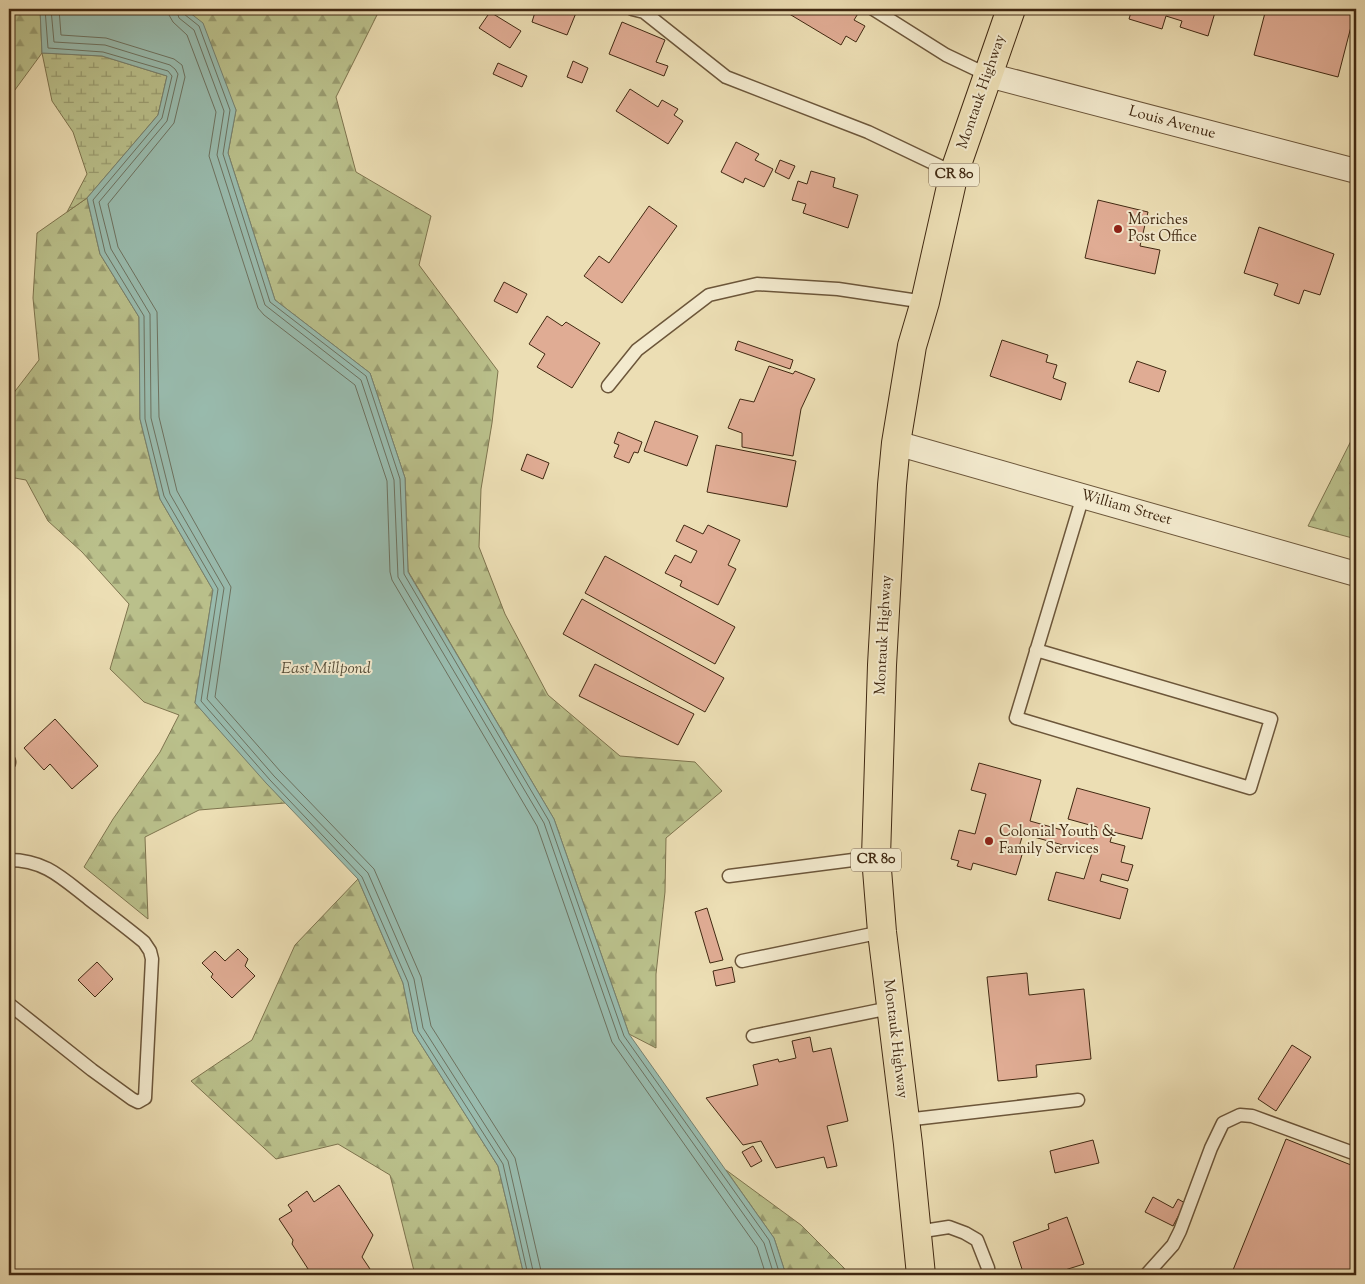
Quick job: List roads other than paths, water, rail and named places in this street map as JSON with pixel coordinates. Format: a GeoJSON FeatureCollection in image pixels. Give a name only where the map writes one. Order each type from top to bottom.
{"type":"FeatureCollection","features":[{"type":"Feature","properties":{"kind":"main road","name":"Montauk Highway"},"geometry":{"type":"LineString","coordinates":[[921,1275],[905,1120],[890,1008],[876,857],[882,665],[892,485],[896,444],[912,346],[925,302],[954,173],[1011,9]]}},
{"type":"Feature","properties":{"kind":"street","name":"Louis Avenue"},"geometry":{"type":"LineString","coordinates":[[988,75],[1356,172]]}},
{"type":"Feature","properties":{"kind":"street","name":"William Street"},"geometry":{"type":"LineString","coordinates":[[896,444],[1356,574]]}},
{"type":"Feature","properties":{"kind":"lane"},"geometry":{"type":"LineString","coordinates":[[632,9],[644,12],[726,77],[868,132],[954,173]]}},
{"type":"Feature","properties":{"kind":"lane"},"geometry":{"type":"LineString","coordinates":[[873,9],[946,55],[988,75]]}},
{"type":"Feature","properties":{"kind":"lane"},"geometry":{"type":"LineString","coordinates":[[608,386],[637,350],[709,295],[757,284],[838,289],[925,302]]}},
{"type":"Feature","properties":{"kind":"lane"},"geometry":{"type":"LineString","coordinates":[[1036,650],[1271,719],[1250,788],[1016,718],[1036,650],[1083,496]]}},
{"type":"Feature","properties":{"kind":"lane"},"geometry":{"type":"LineString","coordinates":[[729,876],[876,857]]}},
{"type":"Feature","properties":{"kind":"lane"},"geometry":{"type":"LineString","coordinates":[[9,860],[37,863],[58,874],[144,942],[150,951],[152,959],[145,1098],[138,1102],[132,1099],[9,1004]]}},
{"type":"Feature","properties":{"kind":"lane"},"geometry":{"type":"LineString","coordinates":[[742,961],[882,932]]}},
{"type":"Feature","properties":{"kind":"lane"},"geometry":{"type":"LineString","coordinates":[[753,1036],[890,1008]]}},
{"type":"Feature","properties":{"kind":"lane"},"geometry":{"type":"LineString","coordinates":[[905,1120],[1078,1100]]}},
{"type":"Feature","properties":{"kind":"lane"},"geometry":{"type":"LineString","coordinates":[[1146,1275],[1173,1245],[1211,1148],[1223,1124],[1240,1115],[1252,1116],[1356,1154]]}},
{"type":"Feature","properties":{"kind":"lane"},"geometry":{"type":"LineString","coordinates":[[917,1232],[949,1227],[977,1240],[989,1275]]}},
{"type":"Feature","properties":{"kind":"water","name":"East Millpond"},"geometry":{"type":"Polygon","coordinates":[[[40,9],[185,9],[203,23],[236,110],[228,153],[275,300],[370,373],[405,478],[408,572],[554,819],[629,1034],[774,1238],[786,1275],[524,1275],[498,1166],[413,1032],[403,983],[358,879],[266,783],[195,703],[213,590],[160,499],[140,419],[139,317],[100,254],[87,198],[158,115],[167,76],[102,56],[42,53],[40,9]]]}},
{"type":"Feature","properties":{"kind":"place","name":"Moriches Post Office"},"geometry":{"type":"Point","coordinates":[1118,229]}},
{"type":"Feature","properties":{"kind":"place","name":"Colonial Youth & Family Services"},"geometry":{"type":"Point","coordinates":[989,841]}}]}
